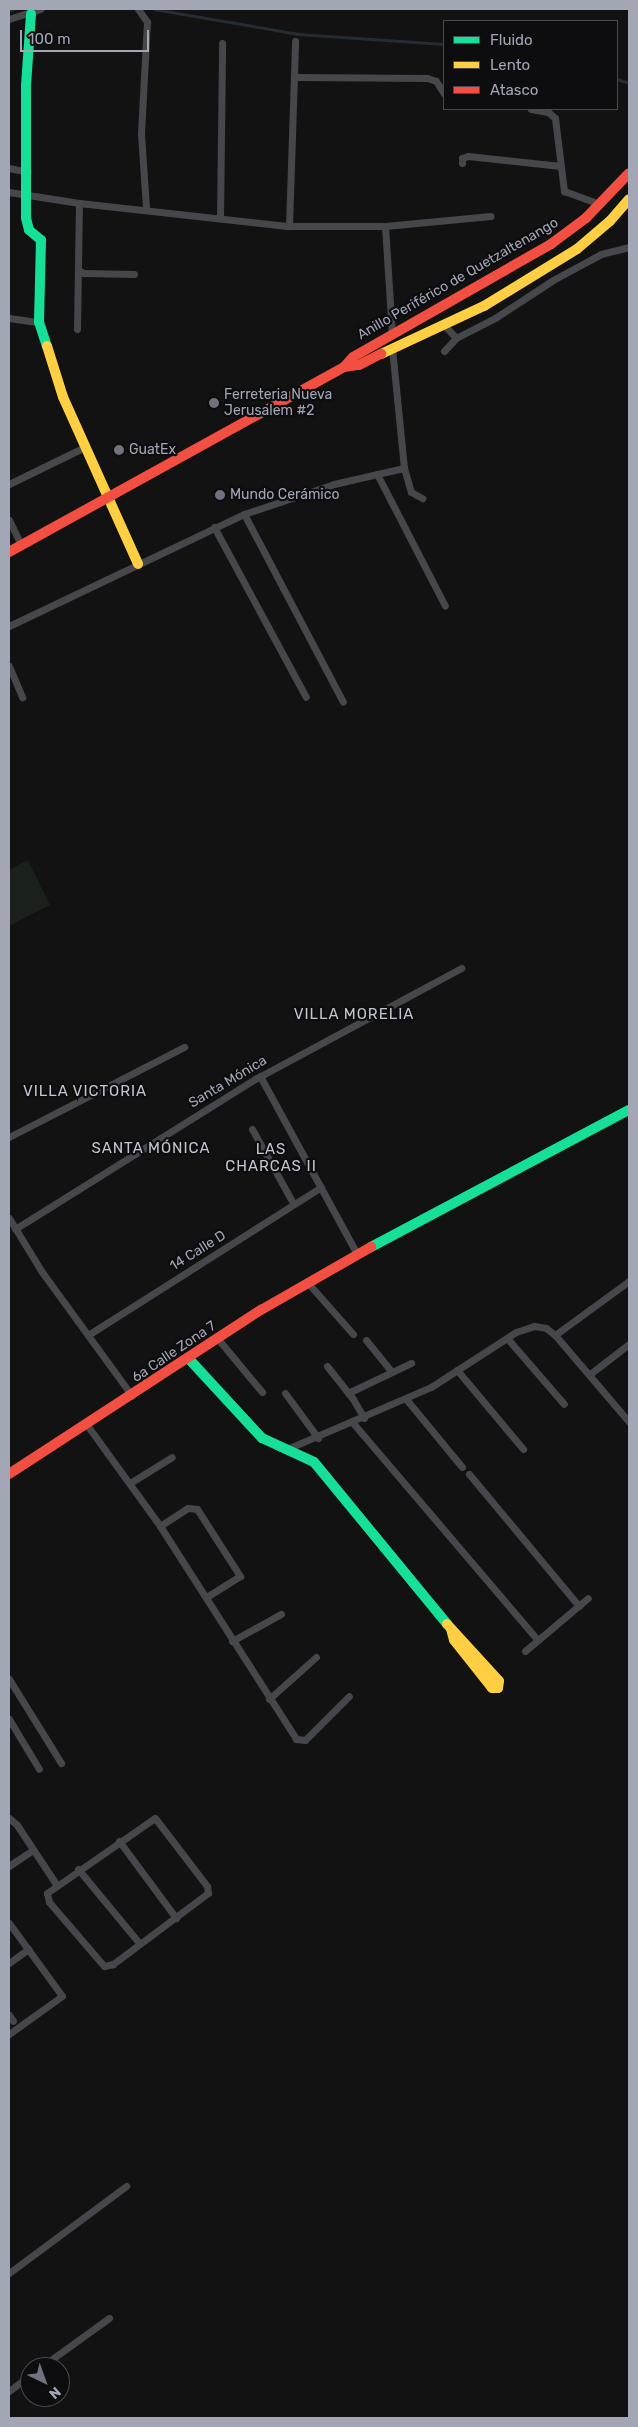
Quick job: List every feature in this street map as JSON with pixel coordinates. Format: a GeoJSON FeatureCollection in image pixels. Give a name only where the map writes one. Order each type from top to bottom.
{"type":"FeatureCollection","features":[{"type":"Feature","properties":{"kind":"main road"},"geometry":{"type":"LineString","coordinates":[[36,12],[26,86],[28,172],[26,223],[41,240],[40,322],[58,383],[107,498],[138,564]]}},
{"type":"Feature","properties":{"kind":"main road","name":"Anillo Periférico de Quetzaltenango"},"geometry":{"type":"LineString","coordinates":[[9,552],[344,367],[353,357],[551,244],[600,204],[629,173]]}},
{"type":"Feature","properties":{"kind":"main road","name":"Anillo Periférico de Quetzaltenango"},"geometry":{"type":"LineString","coordinates":[[344,367],[358,365],[484,306],[562,259],[601,229],[629,199]]}},
{"type":"Feature","properties":{"kind":"main road","name":"6a Calle Zona 7"},"geometry":{"type":"LineString","coordinates":[[9,1474],[87,1426],[218,1339],[357,1254],[629,1110]]}},
{"type":"Feature","properties":{"kind":"main road"},"geometry":{"type":"LineString","coordinates":[[188,1359],[262,1438],[270,1444],[287,1449],[314,1462],[451,1629],[499,1681],[498,1688],[492,1688],[486,1682],[454,1640],[451,1629]]}},
{"type":"Feature","properties":{"kind":"street"},"geometry":{"type":"LineString","coordinates":[[138,9],[147,22],[141,134],[146,208]]}},
{"type":"Feature","properties":{"kind":"street"},"geometry":{"type":"LineString","coordinates":[[9,19],[36,12]]}},
{"type":"Feature","properties":{"kind":"street"},"geometry":{"type":"LineString","coordinates":[[289,226],[295,41]]}},
{"type":"Feature","properties":{"kind":"street"},"geometry":{"type":"LineString","coordinates":[[220,218],[222,43]]}},
{"type":"Feature","properties":{"kind":"street"},"geometry":{"type":"LineString","coordinates":[[294,77],[428,78],[436,81],[443,92]]}},
{"type":"Feature","properties":{"kind":"street"},"geometry":{"type":"LineString","coordinates":[[535,110],[554,115],[564,191],[600,204]]}},
{"type":"Feature","properties":{"kind":"street"},"geometry":{"type":"LineString","coordinates":[[462,164],[462,158],[468,156],[560,166]]}},
{"type":"Feature","properties":{"kind":"street"},"geometry":{"type":"LineString","coordinates":[[9,168],[28,172]]}},
{"type":"Feature","properties":{"kind":"street"},"geometry":{"type":"LineString","coordinates":[[9,192],[79,204],[146,208],[289,226],[385,226],[491,216]]}},
{"type":"Feature","properties":{"kind":"street"},"geometry":{"type":"LineString","coordinates":[[77,329],[79,204]]}},
{"type":"Feature","properties":{"kind":"street"},"geometry":{"type":"LineString","coordinates":[[385,226],[392,335]]}},
{"type":"Feature","properties":{"kind":"street"},"geometry":{"type":"LineString","coordinates":[[444,351],[456,338],[601,254],[629,247]]}},
{"type":"Feature","properties":{"kind":"street"},"geometry":{"type":"LineString","coordinates":[[78,270],[84,273],[134,274]]}},
{"type":"Feature","properties":{"kind":"street"},"geometry":{"type":"LineString","coordinates":[[9,318],[40,322]]}},
{"type":"Feature","properties":{"kind":"street"},"geometry":{"type":"LineString","coordinates":[[444,325],[456,338]]}},
{"type":"Feature","properties":{"kind":"street"},"geometry":{"type":"LineString","coordinates":[[392,348],[404,468],[411,491],[422,498]]}},
{"type":"Feature","properties":{"kind":"street"},"geometry":{"type":"LineString","coordinates":[[9,484],[85,447]]}},
{"type":"Feature","properties":{"kind":"street"},"geometry":{"type":"LineString","coordinates":[[9,626],[214,526],[244,514],[334,484],[404,468]]}},
{"type":"Feature","properties":{"kind":"street"},"geometry":{"type":"LineString","coordinates":[[377,474],[444,606]]}},
{"type":"Feature","properties":{"kind":"street"},"geometry":{"type":"LineString","coordinates":[[244,514],[343,702]]}},
{"type":"Feature","properties":{"kind":"street"},"geometry":{"type":"LineString","coordinates":[[9,520],[21,545]]}},
{"type":"Feature","properties":{"kind":"street"},"geometry":{"type":"LineString","coordinates":[[214,526],[306,697]]}},
{"type":"Feature","properties":{"kind":"street"},"geometry":{"type":"LineString","coordinates":[[9,666],[22,697]]}},
{"type":"Feature","properties":{"kind":"street","name":"Santa Mónica"},"geometry":{"type":"LineString","coordinates":[[15,1229],[260,1076],[462,968]]}},
{"type":"Feature","properties":{"kind":"street"},"geometry":{"type":"LineString","coordinates":[[9,1137],[184,1047]]}},
{"type":"Feature","properties":{"kind":"street"},"geometry":{"type":"LineString","coordinates":[[260,1076],[357,1254]]}},
{"type":"Feature","properties":{"kind":"street"},"geometry":{"type":"LineString","coordinates":[[252,1129],[294,1203]]}},
{"type":"Feature","properties":{"kind":"street","name":"14 Calle D"},"geometry":{"type":"LineString","coordinates":[[88,1336],[321,1187]]}},
{"type":"Feature","properties":{"kind":"street"},"geometry":{"type":"LineString","coordinates":[[9,1218],[88,1336],[132,1396]]}},
{"type":"Feature","properties":{"kind":"street"},"geometry":{"type":"LineString","coordinates":[[556,1335],[629,1280]]}},
{"type":"Feature","properties":{"kind":"street"},"geometry":{"type":"LineString","coordinates":[[308,1283],[354,1334]]}},
{"type":"Feature","properties":{"kind":"street"},"geometry":{"type":"LineString","coordinates":[[287,1449],[318,1438],[406,1399],[457,1370],[507,1338],[534,1326],[546,1328],[556,1335],[629,1422]]}},
{"type":"Feature","properties":{"kind":"street"},"geometry":{"type":"LineString","coordinates":[[507,1338],[564,1404]]}},
{"type":"Feature","properties":{"kind":"street"},"geometry":{"type":"LineString","coordinates":[[218,1339],[262,1392]]}},
{"type":"Feature","properties":{"kind":"street"},"geometry":{"type":"LineString","coordinates":[[366,1340],[391,1371]]}},
{"type":"Feature","properties":{"kind":"street"},"geometry":{"type":"LineString","coordinates":[[590,1374],[629,1344]]}},
{"type":"Feature","properties":{"kind":"street"},"geometry":{"type":"LineString","coordinates":[[348,1392],[411,1362]]}},
{"type":"Feature","properties":{"kind":"street"},"geometry":{"type":"LineString","coordinates":[[326,1366],[348,1392],[364,1418]]}},
{"type":"Feature","properties":{"kind":"street"},"geometry":{"type":"LineString","coordinates":[[457,1370],[523,1448]]}},
{"type":"Feature","properties":{"kind":"street"},"geometry":{"type":"LineString","coordinates":[[285,1393],[318,1438]]}},
{"type":"Feature","properties":{"kind":"street"},"geometry":{"type":"LineString","coordinates":[[406,1399],[462,1467]]}},
{"type":"Feature","properties":{"kind":"street"},"geometry":{"type":"LineString","coordinates":[[353,1423],[538,1640]]}},
{"type":"Feature","properties":{"kind":"street"},"geometry":{"type":"LineString","coordinates":[[87,1426],[160,1526],[207,1597],[269,1699],[300,1741],[349,1696]]}},
{"type":"Feature","properties":{"kind":"street"},"geometry":{"type":"LineString","coordinates":[[130,1483],[172,1457]]}},
{"type":"Feature","properties":{"kind":"street"},"geometry":{"type":"LineString","coordinates":[[470,1474],[579,1606]]}},
{"type":"Feature","properties":{"kind":"street"},"geometry":{"type":"LineString","coordinates":[[160,1526],[188,1508],[197,1509],[240,1576],[207,1597]]}},
{"type":"Feature","properties":{"kind":"street"},"geometry":{"type":"LineString","coordinates":[[525,1651],[588,1598]]}},
{"type":"Feature","properties":{"kind":"street"},"geometry":{"type":"LineString","coordinates":[[232,1641],[281,1614]]}},
{"type":"Feature","properties":{"kind":"street"},"geometry":{"type":"LineString","coordinates":[[269,1699],[316,1658]]}},
{"type":"Feature","properties":{"kind":"street"},"geometry":{"type":"LineString","coordinates":[[9,1679],[61,1763]]}},
{"type":"Feature","properties":{"kind":"street"},"geometry":{"type":"LineString","coordinates":[[9,1719],[39,1769]]}},
{"type":"Feature","properties":{"kind":"street"},"geometry":{"type":"LineString","coordinates":[[9,1817],[56,1884]]}},
{"type":"Feature","properties":{"kind":"street"},"geometry":{"type":"LineString","coordinates":[[150,1819],[160,1822],[209,1889],[206,1896],[140,1944],[109,1966],[102,1965],[47,1900],[47,1893],[56,1884],[78,1869],[150,1819]]}},
{"type":"Feature","properties":{"kind":"street"},"geometry":{"type":"LineString","coordinates":[[119,1841],[176,1918]]}},
{"type":"Feature","properties":{"kind":"street"},"geometry":{"type":"LineString","coordinates":[[9,1866],[33,1850]]}},
{"type":"Feature","properties":{"kind":"street"},"geometry":{"type":"LineString","coordinates":[[78,1869],[140,1944]]}},
{"type":"Feature","properties":{"kind":"street"},"geometry":{"type":"LineString","coordinates":[[9,1923],[62,1996],[9,2034]]}},
{"type":"Feature","properties":{"kind":"street"},"geometry":{"type":"LineString","coordinates":[[9,1962],[28,1949]]}},
{"type":"Feature","properties":{"kind":"street"},"geometry":{"type":"LineString","coordinates":[[9,2273],[126,2186]]}},
{"type":"Feature","properties":{"kind":"street"},"geometry":{"type":"LineString","coordinates":[[55,2357],[109,2318]]}},
{"type":"Feature","properties":{"kind":"street"},"geometry":{"type":"LineString","coordinates":[[9,2390],[20,2382]]}},
{"type":"Feature","properties":{"kind":"shaded area"},"geometry":{"type":"Polygon","coordinates":[[[28,860],[50,905],[9,926],[9,870],[28,860]]]}},
{"type":"Feature","properties":{"kind":"waterway"},"geometry":{"type":"LineString","coordinates":[[9,11],[14,9]]}},
{"type":"Feature","properties":{"kind":"waterway"},"geometry":{"type":"LineString","coordinates":[[154,9],[298,34],[443,44]]}},
{"type":"Feature","properties":{"kind":"waterway"},"geometry":{"type":"LineString","coordinates":[[618,79],[629,83]]}},
{"type":"Feature","properties":{"kind":"traffic: fast"},"geometry":{"type":"LineString","coordinates":[[31,14],[26,86],[26,218],[29,230],[41,240],[39,322],[47,346]]}},
{"type":"Feature","properties":{"kind":"traffic: fast"},"geometry":{"type":"LineString","coordinates":[[371,1247],[629,1110]]}},
{"type":"Feature","properties":{"kind":"traffic: fast"},"geometry":{"type":"LineString","coordinates":[[189,1359],[262,1438],[314,1462],[447,1624]]}},
{"type":"Feature","properties":{"kind":"traffic: slow"},"geometry":{"type":"LineString","coordinates":[[381,354],[484,306],[577,249],[610,221],[629,199]]}},
{"type":"Feature","properties":{"kind":"traffic: slow"},"geometry":{"type":"LineString","coordinates":[[47,346],[63,397],[138,564]]}},
{"type":"Feature","properties":{"kind":"traffic: slow"},"geometry":{"type":"LineString","coordinates":[[447,1624],[499,1681],[498,1688],[492,1688],[454,1640],[451,1629]]}},
{"type":"Feature","properties":{"kind":"traffic: jam"},"geometry":{"type":"LineString","coordinates":[[344,367],[353,357],[551,244],[586,218],[629,173]]}},
{"type":"Feature","properties":{"kind":"traffic: jam"},"geometry":{"type":"LineString","coordinates":[[9,552],[344,367],[359,365],[381,354]]}},
{"type":"Feature","properties":{"kind":"traffic: jam"},"geometry":{"type":"LineString","coordinates":[[9,1474],[261,1310],[371,1247]]}},
{"type":"Feature","properties":{"kind":"place","name":"Ferreteria Nueva Jerusalem #2"},"geometry":{"type":"Point","coordinates":[214,403]}},
{"type":"Feature","properties":{"kind":"place","name":"GuatEx"},"geometry":{"type":"Point","coordinates":[119,450]}},
{"type":"Feature","properties":{"kind":"place","name":"Mundo Cerámico"},"geometry":{"type":"Point","coordinates":[220,495]}},
{"type":"Feature","properties":{"kind":"district","name":"VILLA MORELIA"},"geometry":{"type":"Point","coordinates":[354,1015]}},
{"type":"Feature","properties":{"kind":"district","name":"VILLA VICTORIA"},"geometry":{"type":"Point","coordinates":[85,1092]}},
{"type":"Feature","properties":{"kind":"district","name":"SANTA MÓNICA"},"geometry":{"type":"Point","coordinates":[151,1149]}},
{"type":"Feature","properties":{"kind":"district","name":"LAS CHARCAS II"},"geometry":{"type":"Point","coordinates":[271,1158]}}]}
